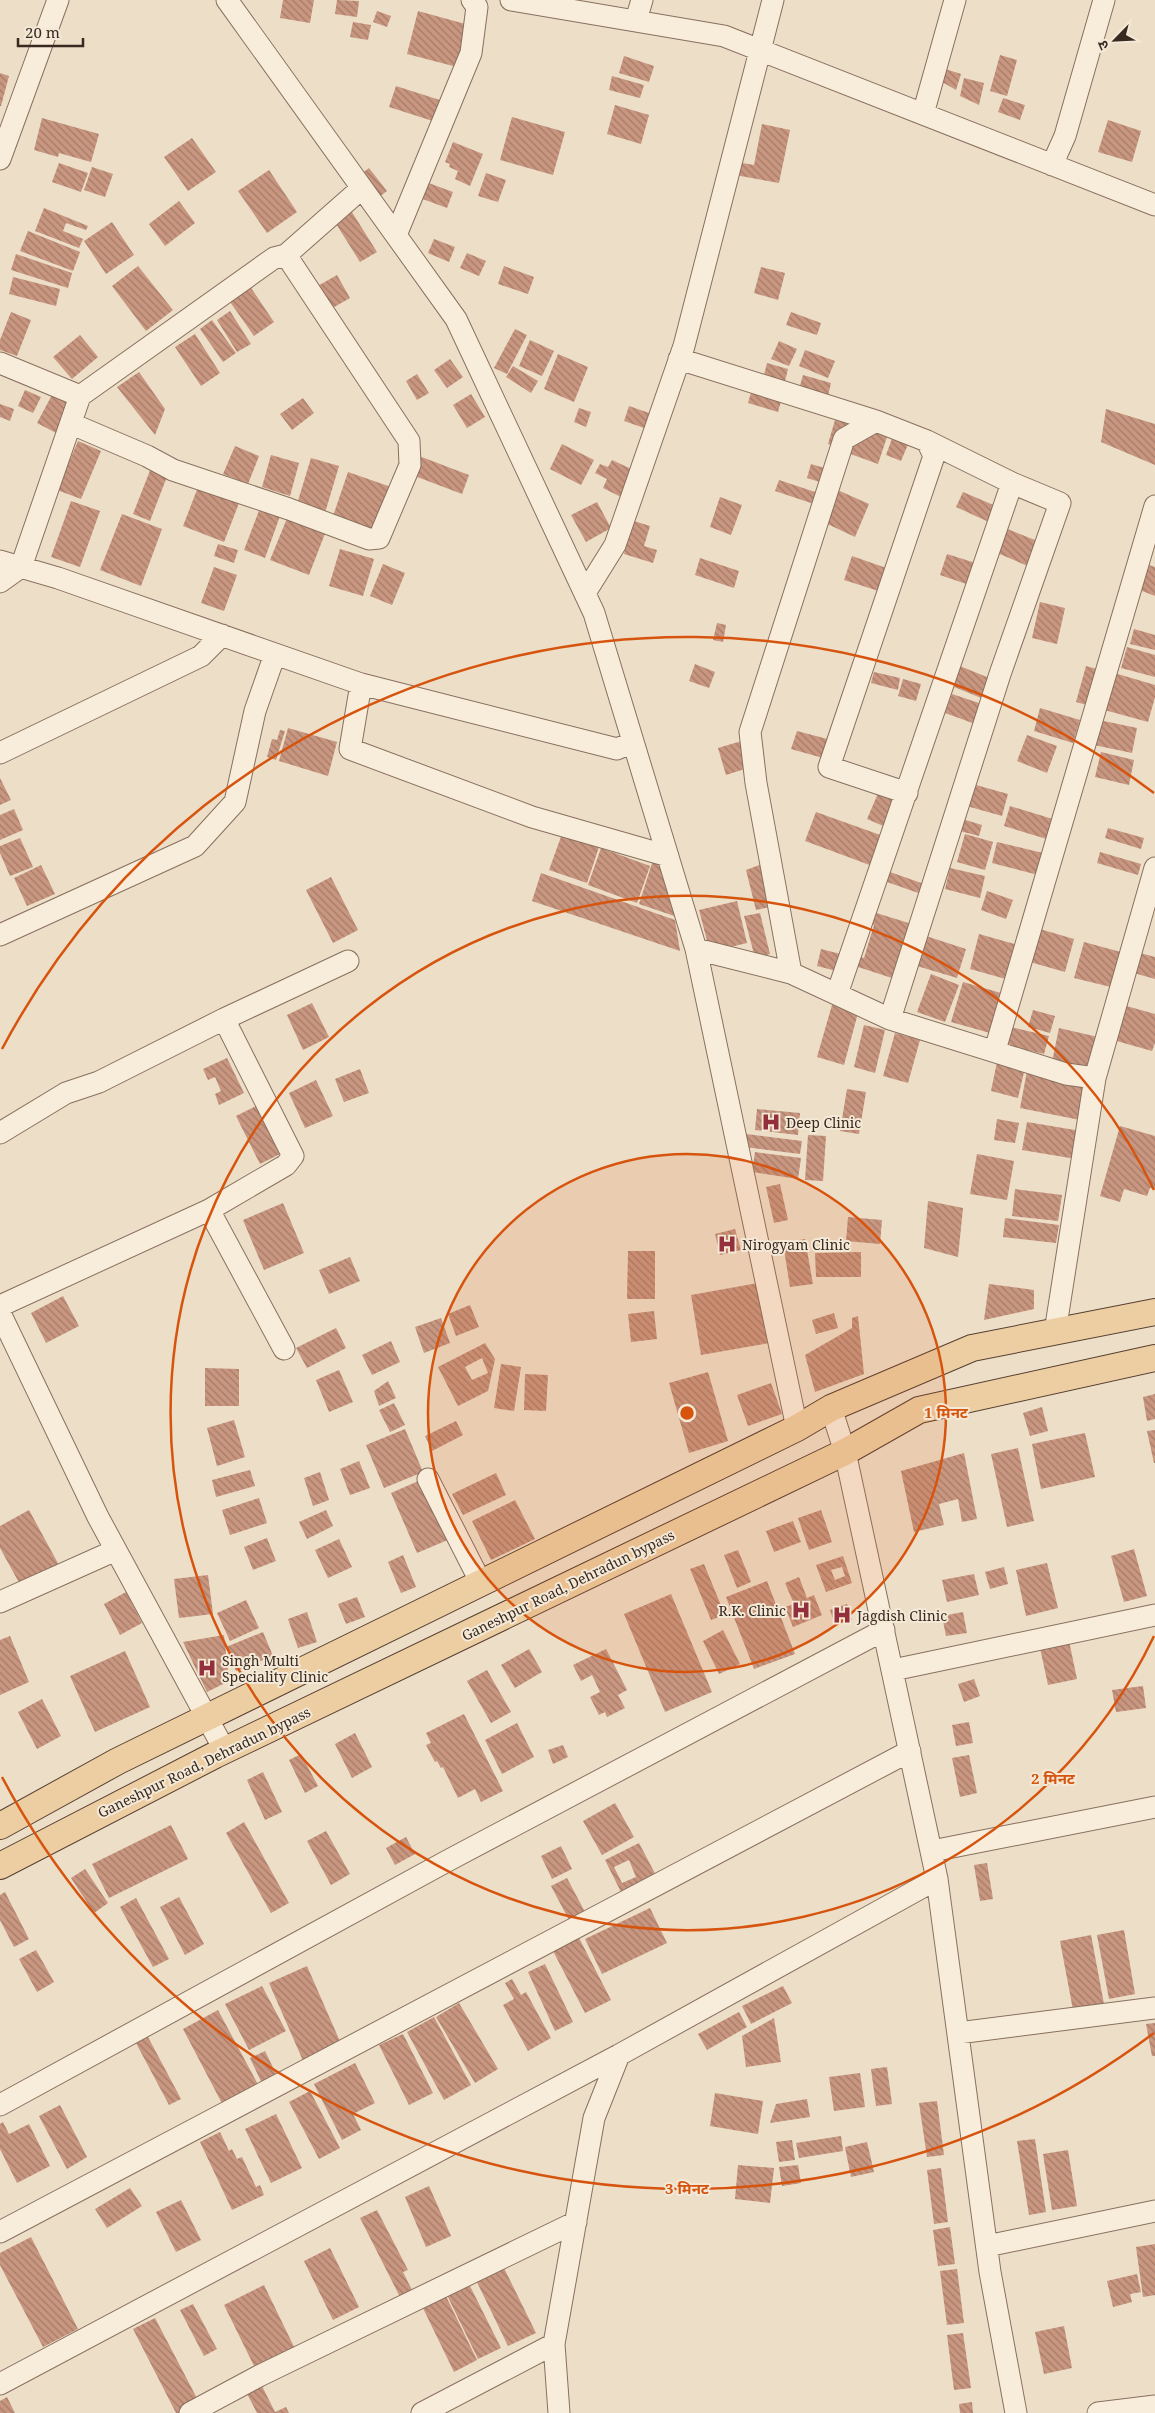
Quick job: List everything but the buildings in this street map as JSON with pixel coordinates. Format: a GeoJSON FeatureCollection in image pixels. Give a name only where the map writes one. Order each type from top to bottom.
{"type":"FeatureCollection","features":[{"type":"Feature","properties":{"kind":"main road"},"geometry":{"type":"LineString","coordinates":[[0,1826],[118,1761],[797,1428],[831,1408],[972,1348],[1155,1312]]}},
{"type":"Feature","properties":{"kind":"main road","name":"Ganeshpur Road, Dehradun bypass"},"geometry":{"type":"LineString","coordinates":[[0,1866],[225,1751],[845,1452],[919,1410],[1155,1358]]}},
{"type":"Feature","properties":{"kind":"street"},"geometry":{"type":"LineString","coordinates":[[0,159],[58,0]]}},
{"type":"Feature","properties":{"kind":"street"},"geometry":{"type":"LineString","coordinates":[[227,0],[456,319],[594,613],[696,949],[797,1428]]}},
{"type":"Feature","properties":{"kind":"street"},"geometry":{"type":"LineString","coordinates":[[396,235],[471,53],[476,7],[472,0]]}},
{"type":"Feature","properties":{"kind":"street"},"geometry":{"type":"LineString","coordinates":[[511,0],[724,36],[1155,205]]}},
{"type":"Feature","properties":{"kind":"street"},"geometry":{"type":"LineString","coordinates":[[636,20],[642,0]]}},
{"type":"Feature","properties":{"kind":"street"},"geometry":{"type":"LineString","coordinates":[[585,593],[615,545],[679,359],[773,0]]}},
{"type":"Feature","properties":{"kind":"street"},"geometry":{"type":"LineString","coordinates":[[923,114],[955,0]]}},
{"type":"Feature","properties":{"kind":"street"},"geometry":{"type":"LineString","coordinates":[[1052,165],[1065,136],[1104,0]]}},
{"type":"Feature","properties":{"kind":"street"},"geometry":{"type":"LineString","coordinates":[[0,582],[21,567],[72,424],[80,396],[274,258],[286,255],[362,188]]}},
{"type":"Feature","properties":{"kind":"street"},"geometry":{"type":"LineString","coordinates":[[72,424],[147,456],[174,470],[289,508],[368,539],[379,538],[410,466],[409,441],[286,255]]}},
{"type":"Feature","properties":{"kind":"street"},"geometry":{"type":"LineString","coordinates":[[679,359],[876,421],[927,441],[1012,483],[1060,503],[1000,674],[890,1018]]}},
{"type":"Feature","properties":{"kind":"street"},"geometry":{"type":"LineString","coordinates":[[0,364],[80,396]]}},
{"type":"Feature","properties":{"kind":"street"},"geometry":{"type":"LineString","coordinates":[[791,973],[756,783],[750,732],[844,439],[876,421]]}},
{"type":"Feature","properties":{"kind":"street"},"geometry":{"type":"LineString","coordinates":[[907,793],[829,767],[934,456],[927,441]]}},
{"type":"Feature","properties":{"kind":"street"},"geometry":{"type":"LineString","coordinates":[[838,994],[1012,483]]}},
{"type":"Feature","properties":{"kind":"street"},"geometry":{"type":"LineString","coordinates":[[995,1050],[1155,506]]}},
{"type":"Feature","properties":{"kind":"street"},"geometry":{"type":"LineString","coordinates":[[0,561],[361,684],[617,749],[634,742]]}},
{"type":"Feature","properties":{"kind":"street"},"geometry":{"type":"LineString","coordinates":[[0,753],[202,656],[222,636]]}},
{"type":"Feature","properties":{"kind":"street"},"geometry":{"type":"LineString","coordinates":[[0,936],[195,846],[235,802],[255,711],[275,654]]}},
{"type":"Feature","properties":{"kind":"street"},"geometry":{"type":"LineString","coordinates":[[361,684],[350,749],[532,816],[668,856]]}},
{"type":"Feature","properties":{"kind":"street"},"geometry":{"type":"LineString","coordinates":[[1055,1332],[1095,1078],[1155,868]]}},
{"type":"Feature","properties":{"kind":"street"},"geometry":{"type":"LineString","coordinates":[[696,949],[791,973],[890,1018],[1066,1074],[1095,1078]]}},
{"type":"Feature","properties":{"kind":"street"},"geometry":{"type":"LineString","coordinates":[[0,1134],[66,1094],[99,1082],[224,1019],[348,961]]}},
{"type":"Feature","properties":{"kind":"street"},"geometry":{"type":"LineString","coordinates":[[0,1306],[209,1210],[286,1165],[293,1156],[224,1019]]}},
{"type":"Feature","properties":{"kind":"street"},"geometry":{"type":"LineString","coordinates":[[209,1210],[284,1349]]}},
{"type":"Feature","properties":{"kind":"street"},"geometry":{"type":"LineString","coordinates":[[0,1313],[8,1352],[225,1751]]}},
{"type":"Feature","properties":{"kind":"street"},"geometry":{"type":"LineString","coordinates":[[831,1408],[845,1452],[938,1879],[987,2246],[1016,2413]]}},
{"type":"Feature","properties":{"kind":"street"},"geometry":{"type":"LineString","coordinates":[[428,1478],[481,1583]]}},
{"type":"Feature","properties":{"kind":"street"},"geometry":{"type":"LineString","coordinates":[[1,1600],[116,1550]]}},
{"type":"Feature","properties":{"kind":"street"},"geometry":{"type":"LineString","coordinates":[[893,1670],[1155,1615]]}},
{"type":"Feature","properties":{"kind":"street"},"geometry":{"type":"LineString","coordinates":[[0,2105],[449,1860],[884,1630]]}},
{"type":"Feature","properties":{"kind":"street"},"geometry":{"type":"LineString","coordinates":[[0,2232],[910,1750]]}},
{"type":"Feature","properties":{"kind":"street"},"geometry":{"type":"LineString","coordinates":[[932,1851],[1155,1807]]}},
{"type":"Feature","properties":{"kind":"street"},"geometry":{"type":"LineString","coordinates":[[0,2384],[619,2055],[938,1879]]}},
{"type":"Feature","properties":{"kind":"street"},"geometry":{"type":"LineString","coordinates":[[958,2033],[1155,2008]]}},
{"type":"Feature","properties":{"kind":"street"},"geometry":{"type":"LineString","coordinates":[[559,2413],[554,2344],[594,2118],[619,2055]]}},
{"type":"Feature","properties":{"kind":"street"},"geometry":{"type":"LineString","coordinates":[[987,2246],[1155,2211]]}},
{"type":"Feature","properties":{"kind":"street"},"geometry":{"type":"LineString","coordinates":[[190,2413],[259,2376],[576,2222]]}},
{"type":"Feature","properties":{"kind":"street"},"geometry":{"type":"LineString","coordinates":[[422,2413],[554,2344]]}},
{"type":"Feature","properties":{"kind":"street"},"geometry":{"type":"LineString","coordinates":[[1098,2413],[1155,2406]]}},
{"type":"Feature","properties":{"kind":"place","name":"Deep Clinic"},"geometry":{"type":"Point","coordinates":[771,1122]}},
{"type":"Feature","properties":{"kind":"place","name":"Nirogyam Clinic"},"geometry":{"type":"Point","coordinates":[727,1244]}},
{"type":"Feature","properties":{"kind":"place","name":"R.K. Clinic"},"geometry":{"type":"Point","coordinates":[801,1610]}},
{"type":"Feature","properties":{"kind":"place","name":"Jagdish Clinic"},"geometry":{"type":"Point","coordinates":[842,1615]}},
{"type":"Feature","properties":{"kind":"place","name":"Singh Multi Speciality Clinic"},"geometry":{"type":"Point","coordinates":[207,1668]}}]}
